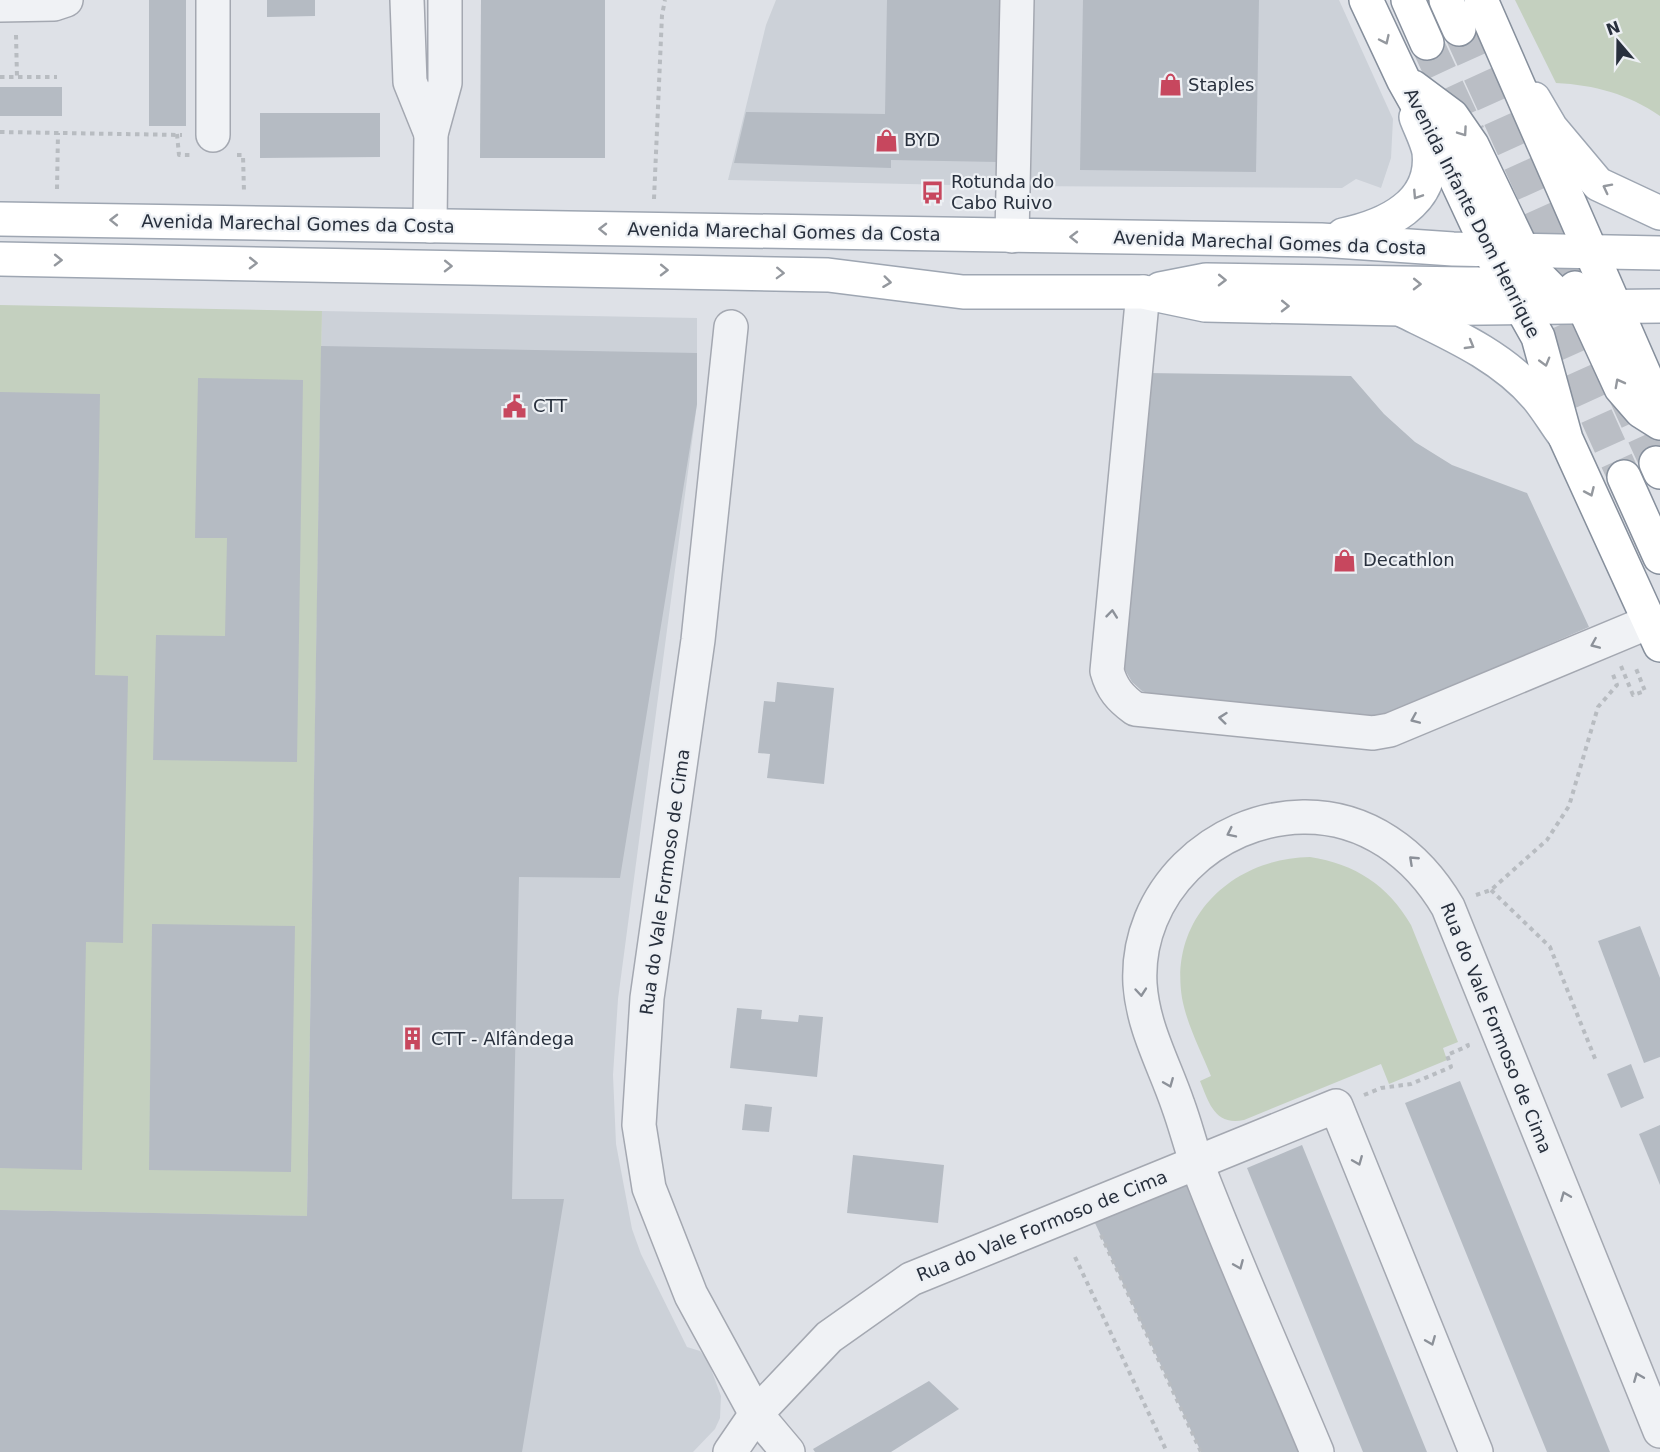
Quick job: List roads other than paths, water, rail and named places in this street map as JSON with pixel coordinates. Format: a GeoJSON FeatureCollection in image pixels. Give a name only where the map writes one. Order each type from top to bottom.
{"type":"FeatureCollection","features":[{"type":"Feature","properties":{"kind":"main road","name":"Avenida Infante Dom Henrique"},"geometry":{"type":"LineString","coordinates":[[1366,0],[1404,81],[1440,145],[1505,250],[1515,297],[1538,337],[1566,439],[1647,642]]}},
{"type":"Feature","properties":{"kind":"main road"},"geometry":{"type":"LineString","coordinates":[[1408,0],[1427,43]]}},
{"type":"Feature","properties":{"kind":"main road"},"geometry":{"type":"LineString","coordinates":[[1481,0],[1574,216],[1564,262],[1560,296],[1599,306]]}},
{"type":"Feature","properties":{"kind":"main road"},"geometry":{"type":"LineString","coordinates":[[1504,50],[1551,128],[1598,184],[1660,213]]}},
{"type":"Feature","properties":{"kind":"main road"},"geometry":{"type":"LineString","coordinates":[[1322,240],[1370,229],[1401,214],[1417,198],[1428,175],[1429,152],[1404,81]]}},
{"type":"Feature","properties":{"kind":"main road","name":"Avenida Marechal Gomes da Costa"},"geometry":{"type":"LineString","coordinates":[[0,219],[1322,240],[1505,250]]}},
{"type":"Feature","properties":{"kind":"main road"},"geometry":{"type":"LineString","coordinates":[[1505,250],[1564,262],[1599,306],[1660,404]]}},
{"type":"Feature","properties":{"kind":"main road","name":"Avenida Marechal Gomes da Costa"},"geometry":{"type":"LineString","coordinates":[[1143,292],[1205,305],[1400,309],[1515,297],[1564,262],[1660,253]]}},
{"type":"Feature","properties":{"kind":"main road","name":"Avenida Marechal Gomes da Costa"},"geometry":{"type":"LineString","coordinates":[[0,259],[731,271],[828,275],[963,292],[1143,292],[1206,280],[1515,297],[1599,306],[1660,306]]}},
{"type":"Feature","properties":{"kind":"main road"},"geometry":{"type":"LineString","coordinates":[[1599,306],[1621,388],[1641,411],[1660,423]]}},
{"type":"Feature","properties":{"kind":"main road"},"geometry":{"type":"LineString","coordinates":[[1400,309],[1469,344],[1507,368],[1536,396],[1566,439]]}},
{"type":"Feature","properties":{"kind":"main road"},"geometry":{"type":"LineString","coordinates":[[1624,477],[1660,557]]}},
{"type":"Feature","properties":{"kind":"street"},"geometry":{"type":"LineString","coordinates":[[7,5],[54,4],[66,0]]}},
{"type":"Feature","properties":{"kind":"street"},"geometry":{"type":"LineString","coordinates":[[213,0],[215,148]]}},
{"type":"Feature","properties":{"kind":"street"},"geometry":{"type":"LineString","coordinates":[[407,0],[410,82],[431,134]]}},
{"type":"Feature","properties":{"kind":"street"},"geometry":{"type":"LineString","coordinates":[[430,226],[431,134],[445,83],[445,0]]}},
{"type":"Feature","properties":{"kind":"street"},"geometry":{"type":"LineString","coordinates":[[1012,236],[1017,0]]}},
{"type":"Feature","properties":{"kind":"street"},"geometry":{"type":"LineString","coordinates":[[1143,292],[1107,671],[1112,687],[1122,700],[1136,709],[1373,734],[1647,642]]}},
{"type":"Feature","properties":{"kind":"street","name":"Rua do Vale Formoso de Cima"},"geometry":{"type":"LineString","coordinates":[[731,327],[698,640],[647,998],[639,1125],[649,1188],[691,1294],[756,1414],[788,1452]]}},
{"type":"Feature","properties":{"kind":"street","name":"Rua do Vale Formoso de Cima"},"geometry":{"type":"LineString","coordinates":[[1317,1452],[1197,1163],[1178,1104],[1148,1028],[1140,981],[1141,956],[1155,910],[1182,870],[1219,839],[1241,828],[1264,821],[1313,817],[1360,827],[1403,851],[1425,873],[1448,907],[1660,1431]]}},
{"type":"Feature","properties":{"kind":"street","name":"Rua do Vale Formoso de Cima"},"geometry":{"type":"LineString","coordinates":[[730,1452],[756,1414],[829,1337],[911,1279],[1336,1106],[1476,1452]]}},
{"type":"Feature","properties":{"kind":"tunnel"},"geometry":{"type":"LineString","coordinates":[[1459,29],[1588,314]]}},
{"type":"Feature","properties":{"kind":"tunnel"},"geometry":{"type":"LineString","coordinates":[[1427,43],[1469,134]]}},
{"type":"Feature","properties":{"kind":"tunnel"},"geometry":{"type":"LineString","coordinates":[[1536,282],[1624,477]]}},
{"type":"Feature","properties":{"kind":"tunnel"},"geometry":{"type":"LineString","coordinates":[[1623,391],[1656,463]]}},
{"type":"Feature","properties":{"kind":"place","name":"Staples"},"geometry":{"type":"Point","coordinates":[1170,85]}},
{"type":"Feature","properties":{"kind":"place","name":"BYD"},"geometry":{"type":"Point","coordinates":[886,140]}},
{"type":"Feature","properties":{"kind":"place","name":"Rotunda do Cabo Ruivo"},"geometry":{"type":"Point","coordinates":[933,192]}},
{"type":"Feature","properties":{"kind":"place","name":"CTT"},"geometry":{"type":"Point","coordinates":[515,406]}},
{"type":"Feature","properties":{"kind":"place","name":"Decathlon"},"geometry":{"type":"Point","coordinates":[1345,560]}},
{"type":"Feature","properties":{"kind":"place","name":"CTT - Alfândega"},"geometry":{"type":"Point","coordinates":[413,1039]}}]}
